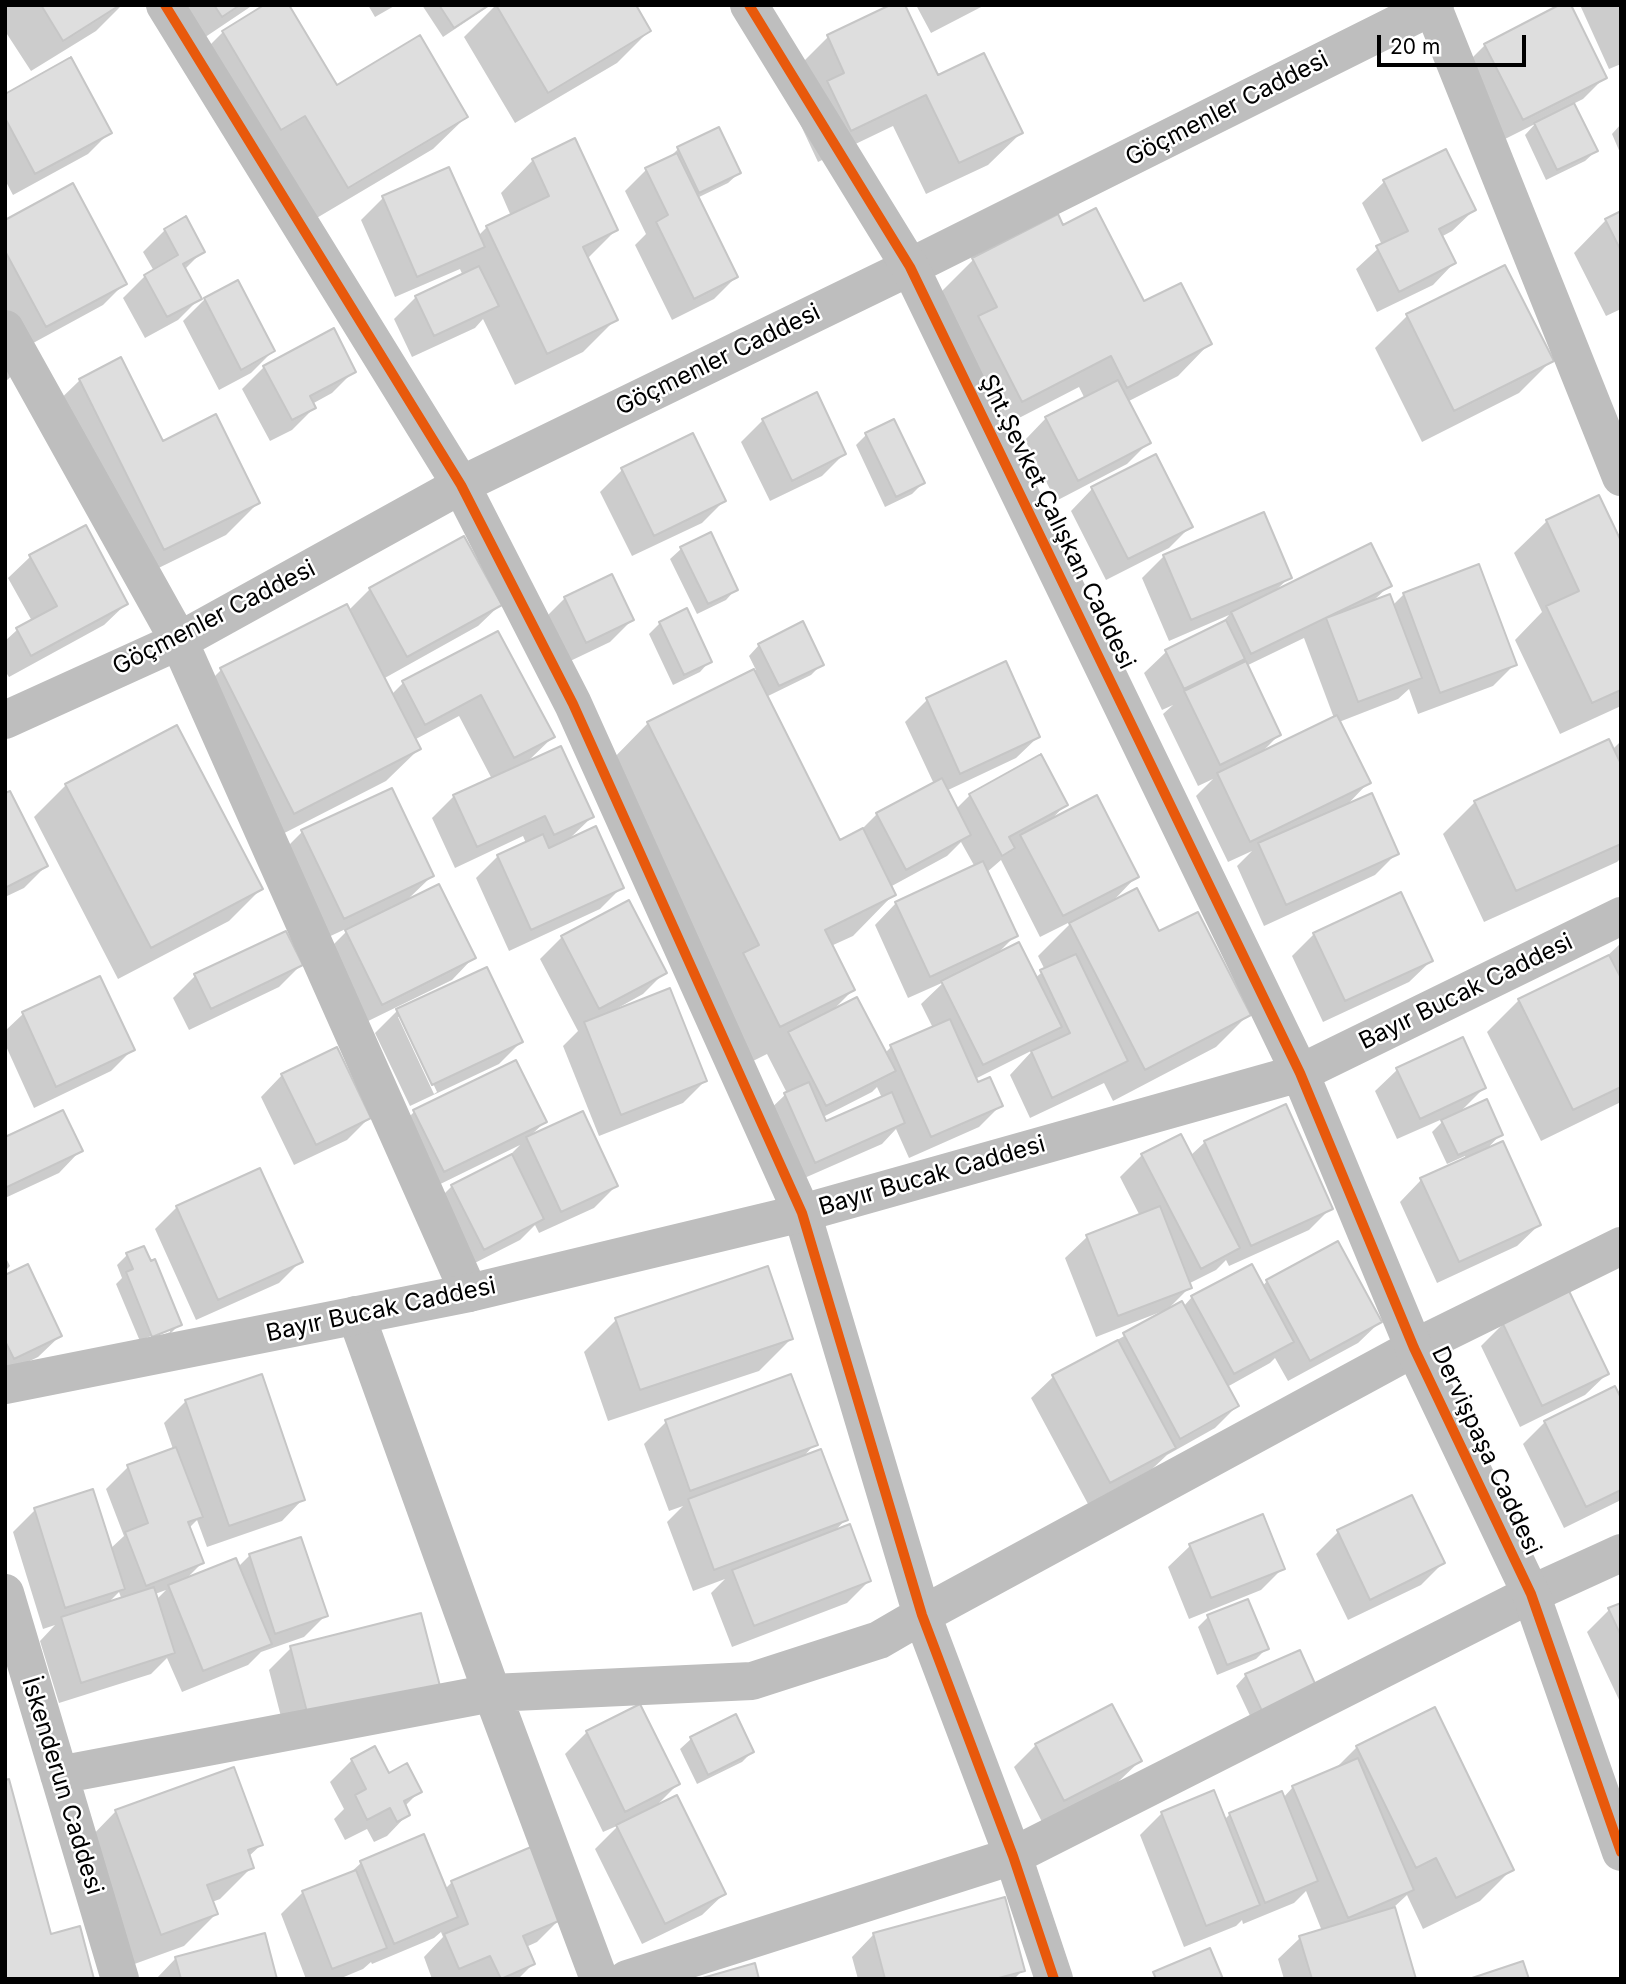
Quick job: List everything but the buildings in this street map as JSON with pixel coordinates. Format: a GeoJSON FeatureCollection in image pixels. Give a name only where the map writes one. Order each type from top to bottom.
{"type":"FeatureCollection","features":[{"type":"Feature","properties":{"kind":"street"},"geometry":{"type":"LineString","coordinates":[[165,5],[461,485],[573,704],[802,1213],[922,1615],[1013,1856],[1054,1979]]}},
{"type":"Feature","properties":{"kind":"street","name":"Şht.Şevket Çalışkan Caddesi"},"geometry":{"type":"LineString","coordinates":[[748,5],[910,267],[1300,1073]]}},
{"type":"Feature","properties":{"kind":"street"},"geometry":{"type":"LineString","coordinates":[[1433,6],[1621,477]]}},
{"type":"Feature","properties":{"kind":"street","name":"Göçmenler Caddesi"},"geometry":{"type":"LineString","coordinates":[[5,720],[179,641],[461,485],[910,267],[1433,6]]}},
{"type":"Feature","properties":{"kind":"street"},"geometry":{"type":"LineString","coordinates":[[5,329],[179,641],[469,1293]]}},
{"type":"Feature","properties":{"kind":"street","name":"Bayır Bucak Caddesi"},"geometry":{"type":"LineString","coordinates":[[5,1385],[469,1293],[802,1213],[1300,1073],[1621,916]]}},
{"type":"Feature","properties":{"kind":"street","name":"Dervişpaşa Caddesi"},"geometry":{"type":"LineString","coordinates":[[1300,1073],[1414,1348],[1531,1594],[1621,1852]]}},
{"type":"Feature","properties":{"kind":"street"},"geometry":{"type":"LineString","coordinates":[[59,1775],[492,1693],[752,1681],[879,1640],[1414,1348],[1621,1246]]}},
{"type":"Feature","properties":{"kind":"street"},"geometry":{"type":"LineString","coordinates":[[356,1315],[492,1693],[600,1979]]}},
{"type":"Feature","properties":{"kind":"street"},"geometry":{"type":"LineString","coordinates":[[627,1979],[1013,1856],[1531,1594],[1621,1552]]}},
{"type":"Feature","properties":{"kind":"street","name":"İskenderun Caddesi"},"geometry":{"type":"LineString","coordinates":[[5,1594],[120,1979]]}},
{"type":"Feature","properties":{"kind":"cycle path"},"geometry":{"type":"LineString","coordinates":[[165,5],[461,485],[573,704],[802,1213],[922,1615],[1013,1856],[1054,1979]]}},
{"type":"Feature","properties":{"kind":"cycle path"},"geometry":{"type":"LineString","coordinates":[[749,5],[910,267],[1300,1073],[1414,1348],[1531,1594],[1621,1852]]}}]}
